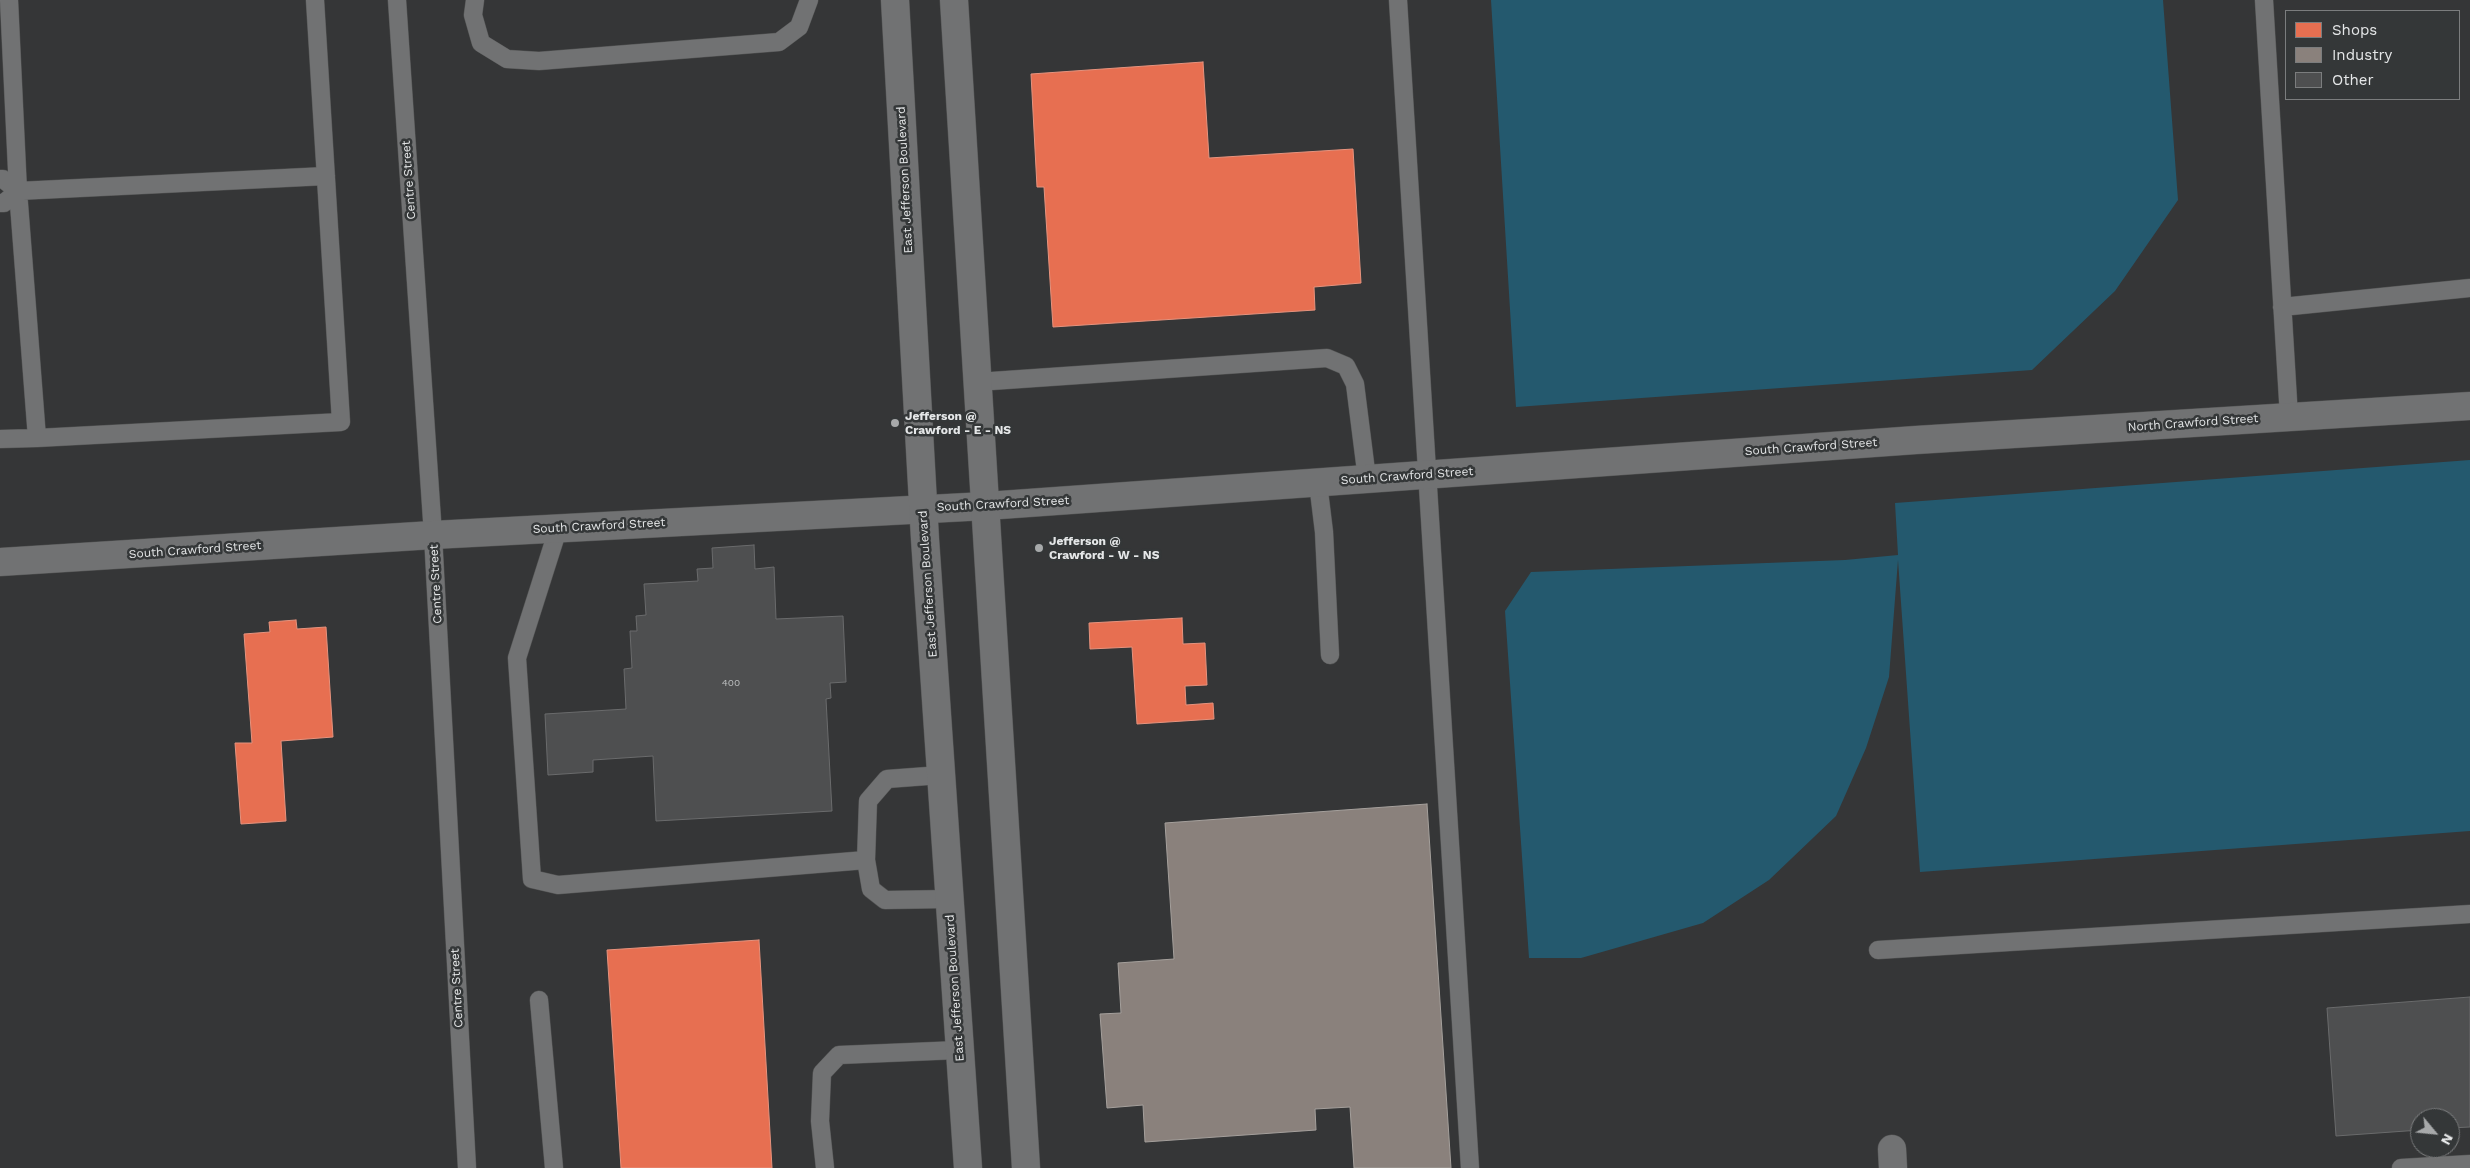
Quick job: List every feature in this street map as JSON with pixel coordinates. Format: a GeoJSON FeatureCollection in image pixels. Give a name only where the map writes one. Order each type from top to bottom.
{"type":"FeatureCollection","features":[{"type":"Feature","properties":{"kind":"street","name":"East Jefferson Boulevard"},"geometry":{"type":"LineString","coordinates":[[895,0],[923,508],[948,899],[968,1168]]}},
{"type":"Feature","properties":{"kind":"street"},"geometry":{"type":"LineString","coordinates":[[954,0],[1026,1168]]}},
{"type":"Feature","properties":{"kind":"street","name":"North Crawford Street"},"geometry":{"type":"LineString","coordinates":[[1916,440],[2470,406]]}},
{"type":"Feature","properties":{"kind":"street","name":"South Crawford Street"},"geometry":{"type":"LineString","coordinates":[[0,562],[433,535],[986,506],[1916,440]]}},
{"type":"Feature","properties":{"kind":"lane"},"geometry":{"type":"LineString","coordinates":[[9,0],[18,191],[37,438]]}},
{"type":"Feature","properties":{"kind":"lane"},"geometry":{"type":"LineString","coordinates":[[0,439],[341,422],[315,0]]}},
{"type":"Feature","properties":{"kind":"lane","name":"Centre Street"},"geometry":{"type":"LineString","coordinates":[[397,0],[433,535],[467,1168]]}},
{"type":"Feature","properties":{"kind":"lane"},"geometry":{"type":"LineString","coordinates":[[475,0],[473,15],[481,43],[507,59],[539,61],[779,42],[799,27],[809,0]]}},
{"type":"Feature","properties":{"kind":"lane"},"geometry":{"type":"LineString","coordinates":[[1398,0],[1470,1168]]}},
{"type":"Feature","properties":{"kind":"lane"},"geometry":{"type":"LineString","coordinates":[[2264,0],[2289,417]]}},
{"type":"Feature","properties":{"kind":"lane"},"geometry":{"type":"LineString","coordinates":[[0,203],[4,203],[18,191],[326,176]]}},
{"type":"Feature","properties":{"kind":"lane"},"geometry":{"type":"LineString","coordinates":[[0,179],[3,179],[18,191]]}},
{"type":"Feature","properties":{"kind":"lane"},"geometry":{"type":"LineString","coordinates":[[2282,307],[2470,288]]}},
{"type":"Feature","properties":{"kind":"lane"},"geometry":{"type":"LineString","coordinates":[[977,382],[1327,358],[1346,366],[1355,384],[1367,479]]}},
{"type":"Feature","properties":{"kind":"lane"},"geometry":{"type":"LineString","coordinates":[[1318,483],[1324,532],[1330,655]]}},
{"type":"Feature","properties":{"kind":"lane"},"geometry":{"type":"LineString","coordinates":[[558,529],[517,658],[532,879],[558,885],[866,860]]}},
{"type":"Feature","properties":{"kind":"lane"},"geometry":{"type":"LineString","coordinates":[[940,775],[887,779],[868,801],[866,860],[871,889],[885,900],[948,899]]}},
{"type":"Feature","properties":{"kind":"lane"},"geometry":{"type":"LineString","coordinates":[[1878,950],[2470,914]]}},
{"type":"Feature","properties":{"kind":"lane"},"geometry":{"type":"LineString","coordinates":[[539,1000],[554,1168]]}},
{"type":"Feature","properties":{"kind":"lane"},"geometry":{"type":"LineString","coordinates":[[825,1168],[820,1121],[822,1073],[839,1055],[959,1050]]}},
{"type":"Feature","properties":{"kind":"lane"},"geometry":{"type":"LineString","coordinates":[[2401,1168],[2470,1164]]}},
{"type":"Feature","properties":{"kind":"shaded area"},"geometry":{"type":"Polygon","coordinates":[[[1491,0],[2163,0],[2178,200],[2115,291],[2032,370],[1516,407],[1491,0]]]}},
{"type":"Feature","properties":{"kind":"shaded area"},"geometry":{"type":"Polygon","coordinates":[[[2470,460],[2470,831],[1920,872],[1898,560],[1889,677],[1866,748],[1836,816],[1769,880],[1703,923],[1581,958],[1529,958],[1505,611],[1531,572],[1845,560],[1898,555],[1895,503],[2470,460]]]}},
{"type":"Feature","properties":{"kind":"building: Shops"},"geometry":{"type":"Polygon","coordinates":[[[1203,62],[1209,158],[1353,149],[1361,283],[1314,287],[1315,310],[1053,327],[1044,187],[1037,187],[1031,74],[1203,62]]]}},
{"type":"Feature","properties":{"kind":"building: Shops"},"geometry":{"type":"Polygon","coordinates":[[[1182,618],[1183,644],[1205,643],[1207,685],[1185,686],[1186,705],[1213,703],[1214,719],[1137,724],[1132,647],[1090,649],[1089,623],[1182,618]]]}},
{"type":"Feature","properties":{"kind":"building: Shops"},"geometry":{"type":"Polygon","coordinates":[[[296,620],[297,629],[326,627],[333,737],[281,741],[286,821],[241,824],[235,743],[252,743],[244,634],[270,632],[269,622],[296,620]]]}},
{"type":"Feature","properties":{"kind":"building: Shops"},"geometry":{"type":"Polygon","coordinates":[[[759,940],[772,1168],[621,1168],[607,950],[759,940]]]}},
{"type":"Feature","properties":{"kind":"building: Industry"},"geometry":{"type":"Polygon","coordinates":[[[1427,804],[1451,1168],[1354,1168],[1350,1107],[1315,1109],[1316,1130],[1145,1142],[1143,1105],[1107,1108],[1100,1014],[1121,1013],[1118,963],[1174,959],[1165,823],[1427,804]]]}},
{"type":"Feature","properties":{"kind":"building: Other"},"geometry":{"type":"Polygon","coordinates":[[[754,545],[755,569],[774,567],[776,619],[843,616],[846,682],[830,683],[831,698],[826,699],[832,811],[656,821],[653,756],[593,760],[593,772],[548,775],[545,714],[626,709],[624,669],[632,668],[630,631],[637,631],[636,616],[646,615],[644,584],[698,581],[697,569],[713,568],[712,548],[754,545]]]}},
{"type":"Feature","properties":{"kind":"building: Other"},"geometry":{"type":"Polygon","coordinates":[[[2470,997],[2470,1127],[2460,1128],[2460,1108],[2410,1108],[2410,1131],[2336,1136],[2327,1008],[2470,997]]]}},
{"type":"Feature","properties":{"kind":"place","name":"Jefferson @ Crawford - E - NS"},"geometry":{"type":"Point","coordinates":[895,423]}},
{"type":"Feature","properties":{"kind":"place","name":"Jefferson @ Crawford - W - NS"},"geometry":{"type":"Point","coordinates":[1039,548]}}]}
